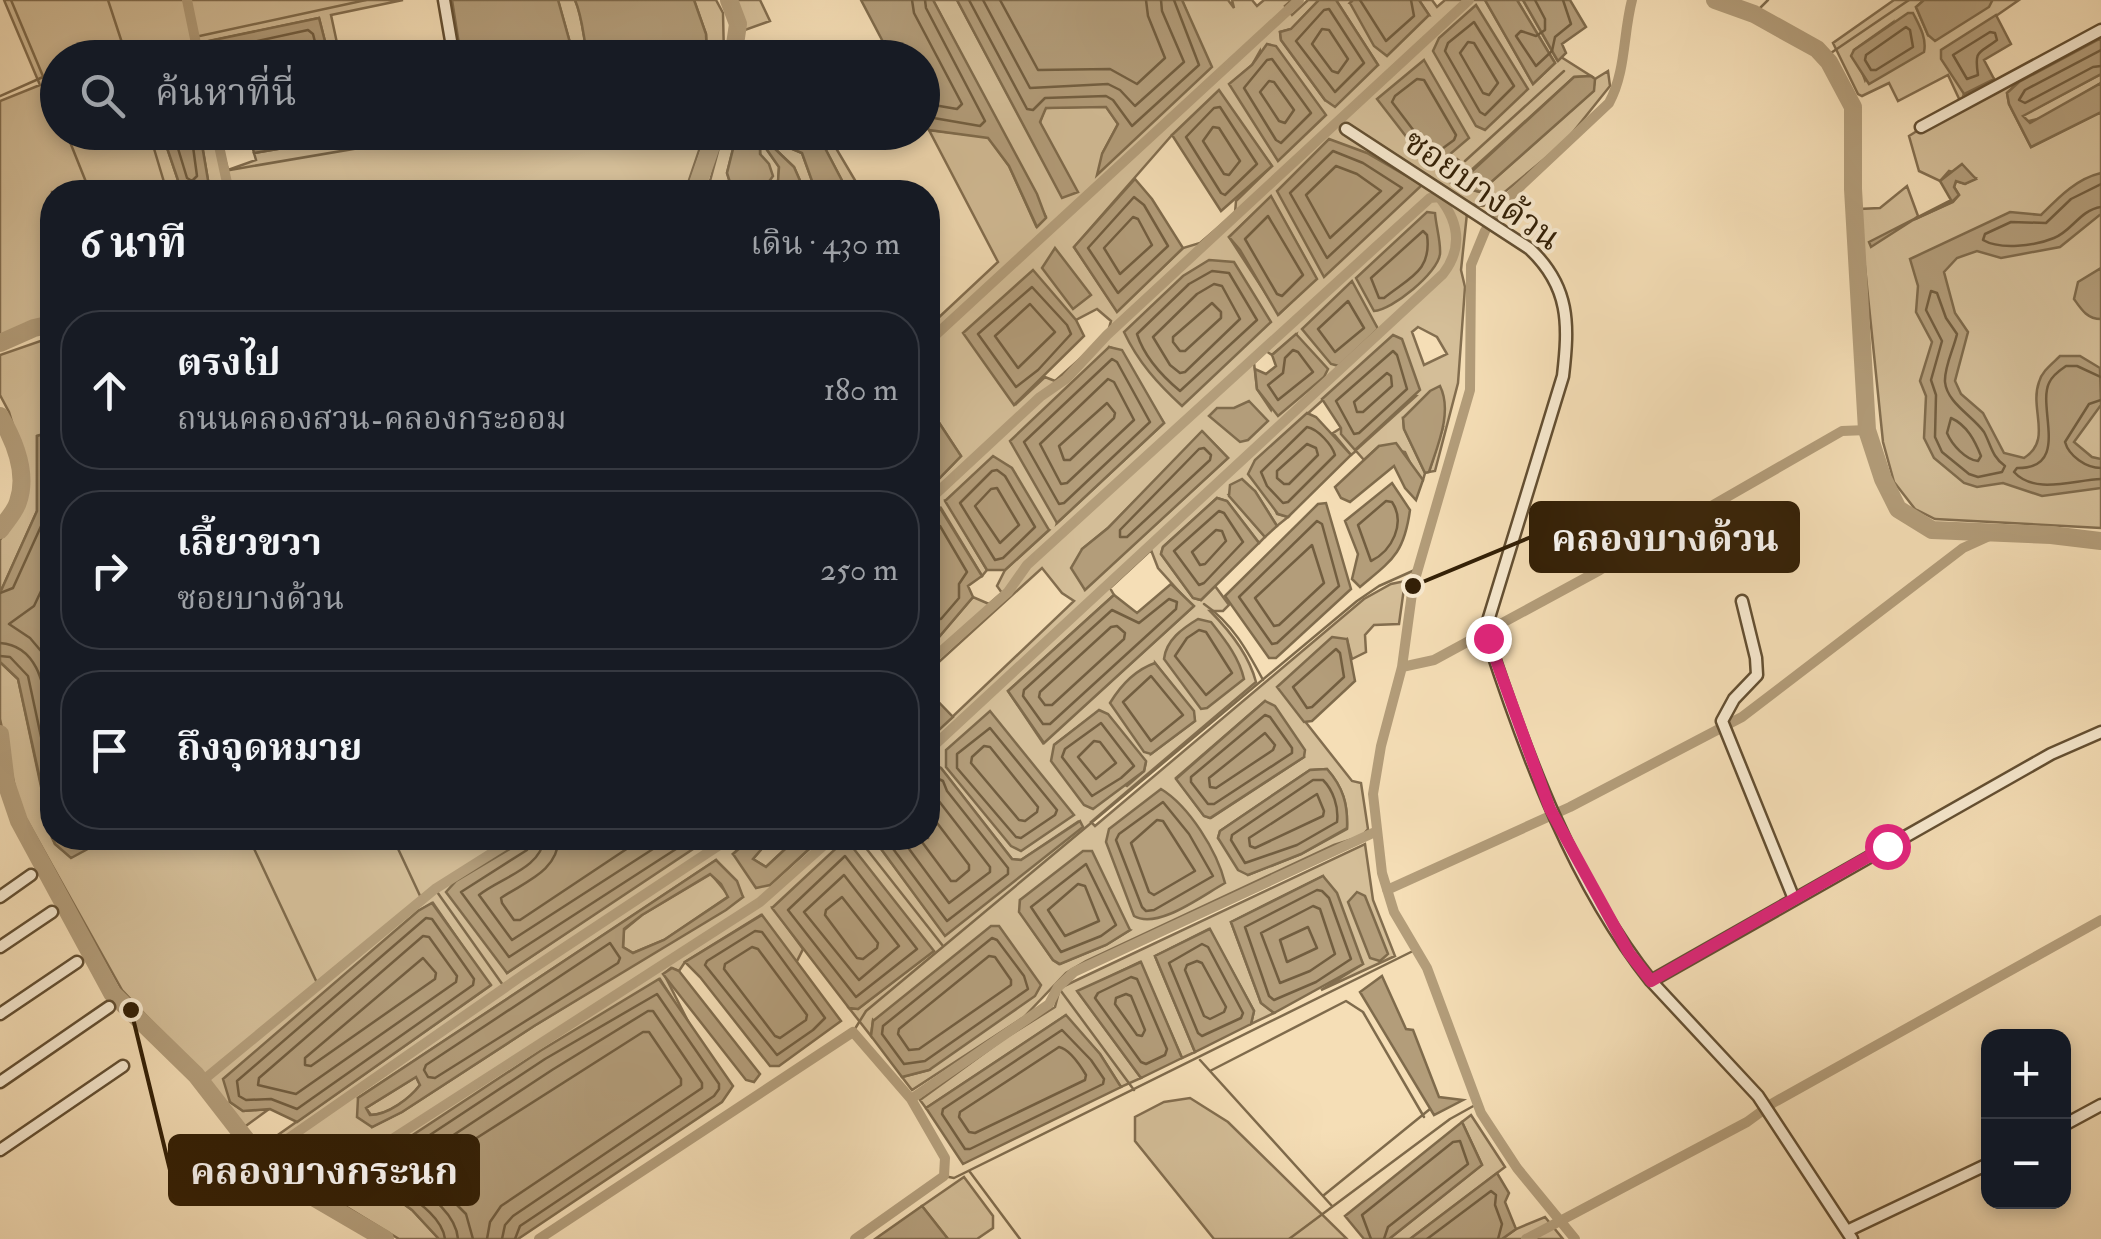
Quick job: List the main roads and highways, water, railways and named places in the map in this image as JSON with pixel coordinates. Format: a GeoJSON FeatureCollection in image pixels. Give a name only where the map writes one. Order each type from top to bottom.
{"type":"FeatureCollection","features":[{"type":"Feature","properties":{"kind":"water"},"geometry":{"type":"Polygon","coordinates":[[[452,0],[558,0],[569,40],[458,40],[452,0]]]}},
{"type":"Feature","properties":{"kind":"water"},"geometry":{"type":"Polygon","coordinates":[[[575,0],[694,0],[706,40],[585,40],[575,0]]]}},
{"type":"Feature","properties":{"kind":"water"},"geometry":{"type":"Polygon","coordinates":[[[861,0],[933,0],[1037,194],[1046,218],[1037,227],[1009,166],[988,138],[940,131],[940,40],[882,40],[861,0]]]}},
{"type":"Feature","properties":{"kind":"water"},"geometry":{"type":"Polygon","coordinates":[[[957,0],[1182,0],[1212,67],[1097,175],[1102,154],[1118,124],[1106,107],[1046,108],[1040,122],[1078,192],[1062,198],[957,0]]]}},
{"type":"Feature","properties":{"kind":"water"},"geometry":{"type":"Polygon","coordinates":[[[1319,0],[1336,0],[1378,65],[1335,107],[1325,100],[1281,40],[1280,32],[1291,29],[1319,0]]]}},
{"type":"Feature","properties":{"kind":"water"},"geometry":{"type":"Polygon","coordinates":[[[1419,0],[1429,15],[1387,56],[1374,46],[1350,3],[1419,0]]]}},
{"type":"Feature","properties":{"kind":"water"},"geometry":{"type":"Polygon","coordinates":[[[1485,0],[1517,0],[1555,63],[1533,84],[1485,0]]]}},
{"type":"Feature","properties":{"kind":"water"},"geometry":{"type":"Polygon","coordinates":[[[1523,0],[1570,0],[1586,27],[1562,44],[1566,53],[1558,61],[1523,0]]]}},
{"type":"Feature","properties":{"kind":"water"},"geometry":{"type":"Polygon","coordinates":[[[1924,0],[1992,1],[1989,7],[1935,41],[1928,35],[1916,7],[1924,0]]]}},
{"type":"Feature","properties":{"kind":"water"},"geometry":{"type":"Polygon","coordinates":[[[1476,5],[1528,89],[1485,130],[1476,126],[1433,51],[1439,38],[1476,5]]]}},
{"type":"Feature","properties":{"kind":"water"},"geometry":{"type":"Polygon","coordinates":[[[1913,13],[1920,27],[1924,52],[1869,84],[1851,56],[1854,50],[1913,13]]]}},
{"type":"Feature","properties":{"kind":"water"},"geometry":{"type":"Polygon","coordinates":[[[1996,15],[2011,44],[1984,60],[1994,79],[1964,94],[1941,59],[1941,50],[1996,15]]]}},
{"type":"Feature","properties":{"kind":"water"},"geometry":{"type":"Polygon","coordinates":[[[319,18],[325,40],[214,40],[319,18]]]}},
{"type":"Feature","properties":{"kind":"water"},"geometry":{"type":"Polygon","coordinates":[[[2101,38],[2101,74],[2023,116],[2030,123],[2101,83],[2101,112],[2031,147],[2007,93],[2019,82],[2101,38]]]}},
{"type":"Feature","properties":{"kind":"water"},"geometry":{"type":"Polygon","coordinates":[[[1267,44],[1276,46],[1326,115],[1278,161],[1229,84],[1252,65],[1267,44]]]}},
{"type":"Feature","properties":{"kind":"water"},"geometry":{"type":"Polygon","coordinates":[[[1424,60],[1469,138],[1435,167],[1429,166],[1377,99],[1424,60]]]}},
{"type":"Feature","properties":{"kind":"water"},"geometry":{"type":"Polygon","coordinates":[[[1574,77],[1595,79],[1594,91],[1480,192],[1456,186],[1574,77]]]}},
{"type":"Feature","properties":{"kind":"water"},"geometry":{"type":"Polygon","coordinates":[[[1219,90],[1272,166],[1221,211],[1172,135],[1219,90]]]}},
{"type":"Feature","properties":{"kind":"water"},"geometry":{"type":"Polygon","coordinates":[[[1329,139],[1367,153],[1422,185],[1324,277],[1277,191],[1329,139]]]}},
{"type":"Feature","properties":{"kind":"water"},"geometry":{"type":"Polygon","coordinates":[[[168,150],[203,150],[208,180],[178,180],[168,150]]]}},
{"type":"Feature","properties":{"kind":"water"},"geometry":{"type":"Polygon","coordinates":[[[733,150],[760,150],[773,176],[770,180],[729,180],[727,173],[733,150]]]}},
{"type":"Feature","properties":{"kind":"water"},"geometry":{"type":"Polygon","coordinates":[[[767,150],[776,150],[794,167],[800,180],[778,180],[779,167],[767,150]]]}},
{"type":"Feature","properties":{"kind":"water"},"geometry":{"type":"Polygon","coordinates":[[[795,150],[826,150],[842,180],[812,180],[802,153],[795,150]]]}},
{"type":"Feature","properties":{"kind":"water"},"geometry":{"type":"Polygon","coordinates":[[[1962,164],[1976,179],[1965,184],[1956,181],[1954,187],[1959,195],[1952,202],[1913,220],[1871,247],[1869,242],[1951,200],[1940,181],[1962,164]]]}},
{"type":"Feature","properties":{"kind":"water"},"geometry":{"type":"Polygon","coordinates":[[[2101,173],[2101,214],[2060,247],[2001,258],[1977,251],[1957,258],[1944,272],[1955,313],[1968,332],[1955,381],[1961,394],[1983,413],[2004,453],[2024,458],[2033,451],[2039,433],[2039,382],[2060,356],[2080,356],[2100,368],[2101,405],[2074,442],[2092,457],[2101,459],[2101,488],[2042,496],[2003,483],[1977,487],[1964,483],[1934,458],[1924,438],[1926,396],[1920,381],[1932,342],[1916,312],[1918,286],[1910,259],[2010,212],[2041,215],[2076,184],[2101,173]]]}},
{"type":"Feature","properties":{"kind":"water"},"geometry":{"type":"Polygon","coordinates":[[[1135,179],[1183,248],[1117,312],[1074,247],[1135,179]]]}},
{"type":"Feature","properties":{"kind":"water"},"geometry":{"type":"Polygon","coordinates":[[[1271,196],[1317,279],[1278,315],[1229,237],[1271,196]]]}},
{"type":"Feature","properties":{"kind":"water"},"geometry":{"type":"Polygon","coordinates":[[[1427,212],[1435,213],[1440,249],[1437,262],[1413,289],[1374,311],[1356,278],[1427,212]]]}},
{"type":"Feature","properties":{"kind":"water"},"geometry":{"type":"Polygon","coordinates":[[[1055,248],[1091,295],[1073,309],[1042,268],[1055,248]]]}},
{"type":"Feature","properties":{"kind":"water"},"geometry":{"type":"Polygon","coordinates":[[[1209,260],[1234,262],[1271,322],[1182,406],[1149,372],[1124,332],[1183,276],[1209,260]]]}},
{"type":"Feature","properties":{"kind":"water"},"geometry":{"type":"Polygon","coordinates":[[[2101,268],[2101,319],[2096,319],[2074,299],[2078,282],[2101,268]]]}},
{"type":"Feature","properties":{"kind":"water"},"geometry":{"type":"Polygon","coordinates":[[[1033,270],[1076,320],[1084,336],[1014,405],[963,333],[1033,270]]]}},
{"type":"Feature","properties":{"kind":"water"},"geometry":{"type":"Polygon","coordinates":[[[1352,281],[1378,329],[1339,366],[1331,364],[1302,329],[1352,281]]]}},
{"type":"Feature","properties":{"kind":"water"},"geometry":{"type":"Polygon","coordinates":[[[1296,334],[1328,369],[1324,377],[1278,416],[1257,389],[1255,369],[1266,374],[1276,366],[1272,355],[1296,334]]]}},
{"type":"Feature","properties":{"kind":"water"},"geometry":{"type":"Polygon","coordinates":[[[1393,335],[1402,339],[1420,390],[1355,450],[1341,434],[1322,399],[1393,335]]]}},
{"type":"Feature","properties":{"kind":"water"},"geometry":{"type":"Polygon","coordinates":[[[1109,347],[1122,350],[1164,423],[1057,523],[1010,441],[1109,347]]]}},
{"type":"Feature","properties":{"kind":"water"},"geometry":{"type":"Polygon","coordinates":[[[1440,386],[1444,418],[1429,472],[1425,473],[1404,429],[1403,418],[1440,386]]]}},
{"type":"Feature","properties":{"kind":"water"},"geometry":{"type":"Polygon","coordinates":[[[1249,401],[1268,421],[1248,440],[1240,442],[1209,416],[1217,408],[1234,408],[1249,401]]]}},
{"type":"Feature","properties":{"kind":"water"},"geometry":{"type":"Polygon","coordinates":[[[1307,413],[1316,417],[1351,455],[1288,517],[1278,514],[1248,474],[1255,460],[1307,413]]]}},
{"type":"Feature","properties":{"kind":"water"},"geometry":{"type":"Polygon","coordinates":[[[940,424],[961,456],[940,478],[940,424]]]}},
{"type":"Feature","properties":{"kind":"water"},"geometry":{"type":"Polygon","coordinates":[[[1202,431],[1228,458],[1085,590],[1071,568],[1082,549],[1108,528],[1202,431]]]}},
{"type":"Feature","properties":{"kind":"water"},"geometry":{"type":"Polygon","coordinates":[[[40,435],[40,779],[18,679],[0,662],[0,593],[37,511],[40,435]]]}},
{"type":"Feature","properties":{"kind":"water"},"geometry":{"type":"Polygon","coordinates":[[[1396,443],[1423,480],[1416,500],[1394,466],[1350,502],[1341,498],[1335,487],[1379,446],[1396,443]]]}},
{"type":"Feature","properties":{"kind":"water"},"geometry":{"type":"Polygon","coordinates":[[[993,456],[1012,468],[1049,530],[1005,570],[987,570],[945,501],[993,456]]]}},
{"type":"Feature","properties":{"kind":"water"},"geometry":{"type":"Polygon","coordinates":[[[1242,479],[1255,491],[1277,526],[1265,537],[1229,496],[1230,485],[1242,479]]]}},
{"type":"Feature","properties":{"kind":"water"},"geometry":{"type":"Polygon","coordinates":[[[1392,483],[1410,510],[1404,537],[1388,562],[1360,587],[1352,579],[1358,554],[1345,521],[1392,483]]]}},
{"type":"Feature","properties":{"kind":"water"},"geometry":{"type":"Polygon","coordinates":[[[1217,498],[1227,501],[1259,543],[1201,600],[1193,598],[1161,554],[1163,547],[1217,498]]]}},
{"type":"Feature","properties":{"kind":"water"},"geometry":{"type":"Polygon","coordinates":[[[1326,503],[1351,589],[1276,658],[1269,658],[1225,596],[1318,504],[1326,503]]]}},
{"type":"Feature","properties":{"kind":"water"},"geometry":{"type":"Polygon","coordinates":[[[940,508],[982,576],[968,586],[973,597],[940,636],[940,508]]]}},
{"type":"Feature","properties":{"kind":"water"},"geometry":{"type":"Polygon","coordinates":[[[1171,584],[1194,606],[1044,743],[1008,691],[1114,595],[1137,613],[1171,584]]]}},
{"type":"Feature","properties":{"kind":"water"},"geometry":{"type":"Polygon","coordinates":[[[1198,619],[1211,622],[1235,656],[1244,679],[1201,709],[1164,659],[1172,640],[1198,619]]]}},
{"type":"Feature","properties":{"kind":"water"},"geometry":{"type":"Polygon","coordinates":[[[1332,637],[1347,639],[1355,681],[1312,721],[1304,722],[1277,687],[1332,637]]]}},
{"type":"Feature","properties":{"kind":"water"},"geometry":{"type":"Polygon","coordinates":[[[1155,663],[1194,711],[1195,721],[1151,754],[1144,752],[1110,703],[1129,679],[1155,663]]]}},
{"type":"Feature","properties":{"kind":"water"},"geometry":{"type":"Polygon","coordinates":[[[1265,701],[1275,706],[1305,750],[1304,757],[1210,818],[1204,816],[1176,779],[1265,701]]]}},
{"type":"Feature","properties":{"kind":"water"},"geometry":{"type":"Polygon","coordinates":[[[940,703],[953,717],[940,729],[940,703]]]}},
{"type":"Feature","properties":{"kind":"water"},"geometry":{"type":"Polygon","coordinates":[[[1099,710],[1108,714],[1146,761],[1144,771],[1093,809],[1084,805],[1051,761],[1054,745],[1099,710]]]}},
{"type":"Feature","properties":{"kind":"water"},"geometry":{"type":"Polygon","coordinates":[[[990,711],[1074,815],[1021,851],[1011,846],[946,767],[946,750],[990,711]]]}},
{"type":"Feature","properties":{"kind":"water"},"geometry":{"type":"Polygon","coordinates":[[[940,768],[1012,859],[1021,860],[1080,821],[1083,827],[945,936],[882,850],[940,850],[940,768]]]}},
{"type":"Feature","properties":{"kind":"water"},"geometry":{"type":"Polygon","coordinates":[[[1327,769],[1343,796],[1347,828],[1301,854],[1248,875],[1238,870],[1218,838],[1220,831],[1310,770],[1327,769]]]}},
{"type":"Feature","properties":{"kind":"water"},"geometry":{"type":"Polygon","coordinates":[[[1161,789],[1182,806],[1200,830],[1225,883],[1168,915],[1144,919],[1134,916],[1106,842],[1109,829],[1161,789]]]}},
{"type":"Feature","properties":{"kind":"water"},"geometry":{"type":"Polygon","coordinates":[[[62,850],[86,850],[71,858],[62,850]]]}},
{"type":"Feature","properties":{"kind":"water"},"geometry":{"type":"Polygon","coordinates":[[[508,850],[692,850],[507,973],[446,892],[456,881],[508,850]]]}},
{"type":"Feature","properties":{"kind":"water"},"geometry":{"type":"Polygon","coordinates":[[[738,850],[761,850],[753,859],[766,867],[784,850],[808,850],[770,885],[756,888],[733,854],[738,850]]]}},
{"type":"Feature","properties":{"kind":"water"},"geometry":{"type":"Polygon","coordinates":[[[834,850],[855,850],[934,951],[858,1009],[849,1008],[772,908],[834,850]]]}},
{"type":"Feature","properties":{"kind":"water"},"geometry":{"type":"Polygon","coordinates":[[[1083,851],[1092,851],[1130,930],[1106,945],[1060,964],[1053,960],[1019,912],[1020,900],[1083,851]]]}},
{"type":"Feature","properties":{"kind":"water"},"geometry":{"type":"Polygon","coordinates":[[[716,860],[737,881],[743,897],[726,910],[534,1026],[402,1112],[372,1127],[357,1117],[358,1098],[716,860]],[[710,874],[624,929],[623,947],[633,953],[664,940],[728,897],[710,874]],[[416,1077],[366,1108],[370,1115],[405,1100],[420,1085],[416,1077]]]}},
{"type":"Feature","properties":{"kind":"water"},"geometry":{"type":"Polygon","coordinates":[[[1323,876],[1337,893],[1363,964],[1274,1013],[1261,1003],[1231,922],[1323,876]]]}},
{"type":"Feature","properties":{"kind":"water"},"geometry":{"type":"Polygon","coordinates":[[[1357,892],[1365,896],[1388,954],[1380,961],[1370,958],[1348,902],[1357,892]]]}},
{"type":"Feature","properties":{"kind":"water"},"geometry":{"type":"Polygon","coordinates":[[[432,903],[491,985],[297,1122],[270,1109],[243,1111],[230,1102],[223,1079],[432,903]]]}},
{"type":"Feature","properties":{"kind":"water"},"geometry":{"type":"Polygon","coordinates":[[[762,915],[841,1021],[779,1066],[770,1066],[685,962],[762,915]]]}},
{"type":"Feature","properties":{"kind":"water"},"geometry":{"type":"Polygon","coordinates":[[[991,926],[999,926],[1041,985],[1035,996],[929,1070],[902,1077],[871,1036],[873,1021],[991,926]]]}},
{"type":"Feature","properties":{"kind":"water"},"geometry":{"type":"Polygon","coordinates":[[[1210,929],[1254,1011],[1251,1024],[1195,1052],[1155,956],[1210,929]]]}},
{"type":"Feature","properties":{"kind":"water"},"geometry":{"type":"Polygon","coordinates":[[[1141,962],[1182,1058],[1141,1078],[1077,991],[1141,962]]]}},
{"type":"Feature","properties":{"kind":"water"},"geometry":{"type":"Polygon","coordinates":[[[672,968],[679,971],[760,1074],[754,1082],[746,1080],[663,974],[672,968]]]}},
{"type":"Feature","properties":{"kind":"water"},"geometry":{"type":"Polygon","coordinates":[[[1382,976],[1406,1029],[1413,1030],[1439,1097],[1463,1100],[1434,1115],[1360,992],[1382,976]]]}},
{"type":"Feature","properties":{"kind":"water"},"geometry":{"type":"Polygon","coordinates":[[[659,979],[733,1086],[722,1102],[518,1239],[439,1239],[412,1210],[379,1186],[378,1158],[540,1051],[659,979]]]}},
{"type":"Feature","properties":{"kind":"water"},"geometry":{"type":"Polygon","coordinates":[[[1066,1015],[1100,1054],[1121,1087],[963,1164],[926,1108],[1066,1015]]]}},
{"type":"Feature","properties":{"kind":"water"},"geometry":{"type":"Polygon","coordinates":[[[1462,1122],[1482,1165],[1389,1239],[1364,1239],[1345,1216],[1462,1122]]]}},
{"type":"Feature","properties":{"kind":"water"},"geometry":{"type":"Polygon","coordinates":[[[1497,1173],[1509,1193],[1505,1202],[1516,1229],[1502,1239],[1410,1239],[1497,1173]]]}},
{"type":"Feature","properties":{"kind":"water"},"geometry":{"type":"Polygon","coordinates":[[[922,1206],[948,1239],[875,1239],[922,1206]]]}},
{"type":"Feature","properties":{"kind":"waterway"},"geometry":{"type":"LineString","coordinates":[[11,0],[40,69]]}},
{"type":"Feature","properties":{"kind":"waterway"},"geometry":{"type":"LineString","coordinates":[[108,0],[121,40]]}},
{"type":"Feature","properties":{"kind":"waterway"},"geometry":{"type":"LineString","coordinates":[[187,0],[195,40]]}},
{"type":"Feature","properties":{"kind":"waterway"},"geometry":{"type":"LineString","coordinates":[[195,37],[366,0]]}},
{"type":"Feature","properties":{"kind":"waterway"},"geometry":{"type":"LineString","coordinates":[[729,0],[738,24],[736,40]]}},
{"type":"Feature","properties":{"kind":"waterway"},"geometry":{"type":"LineString","coordinates":[[940,331],[1299,0]]}},
{"type":"Feature","properties":{"kind":"waterway"},"geometry":{"type":"LineString","coordinates":[[940,490],[1040,397],[1066,379],[1107,335],[1469,0]]}},
{"type":"Feature","properties":{"kind":"waterway"},"geometry":{"type":"LineString","coordinates":[[1575,1239],[1517,1168],[1481,1113],[1427,968],[1394,912],[1382,873],[1373,794],[1402,667],[1413,586],[1470,390],[1471,265],[1485,231],[1507,199],[1609,103],[1621,66],[1632,0]]}},
{"type":"Feature","properties":{"kind":"waterway"},"geometry":{"type":"LineString","coordinates":[[1715,0],[1754,14],[1817,49],[1829,62],[1853,107],[1853,189],[1867,430],[1883,479],[1898,509],[1932,530],[2101,541]]}},
{"type":"Feature","properties":{"kind":"waterway"},"geometry":{"type":"LineString","coordinates":[[1754,14],[1768,0]]}},
{"type":"Feature","properties":{"kind":"waterway"},"geometry":{"type":"LineString","coordinates":[[1825,57],[1909,0]]}},
{"type":"Feature","properties":{"kind":"waterway"},"geometry":{"type":"LineString","coordinates":[[1465,161],[1564,71]]}},
{"type":"Feature","properties":{"kind":"waterway"},"geometry":{"type":"LineString","coordinates":[[0,96],[40,78]]}},
{"type":"Feature","properties":{"kind":"waterway"},"geometry":{"type":"LineString","coordinates":[[73,150],[85,180]]}},
{"type":"Feature","properties":{"kind":"waterway"},"geometry":{"type":"LineString","coordinates":[[154,150],[163,180]]}},
{"type":"Feature","properties":{"kind":"waterway"},"geometry":{"type":"LineString","coordinates":[[220,150],[226,180]]}},
{"type":"Feature","properties":{"kind":"waterway"},"geometry":{"type":"LineString","coordinates":[[224,171],[347,150]]}},
{"type":"Feature","properties":{"kind":"waterway"},"geometry":{"type":"LineString","coordinates":[[699,180],[710,150]]}},
{"type":"Feature","properties":{"kind":"waterway"},"geometry":{"type":"LineString","coordinates":[[940,652],[1008,592],[1027,565],[1430,198],[1439,197],[1451,216],[1456,235],[1454,255],[1443,274],[940,740]]}},
{"type":"Feature","properties":{"kind":"waterway"},"geometry":{"type":"LineString","coordinates":[[0,343],[40,327]]}},
{"type":"Feature","properties":{"kind":"waterway"},"geometry":{"type":"LineString","coordinates":[[0,416],[14,446],[21,480],[17,506],[0,530]]}},
{"type":"Feature","properties":{"kind":"waterway"},"geometry":{"type":"LineString","coordinates":[[1402,667],[1434,660],[1842,431],[1867,430]]}},
{"type":"Feature","properties":{"kind":"waterway"},"geometry":{"type":"LineString","coordinates":[[1387,890],[1570,807],[1742,717],[1963,548],[1996,533]]}},
{"type":"Feature","properties":{"kind":"waterway"},"geometry":{"type":"LineString","coordinates":[[853,1032],[866,1011],[1357,601],[1417,569]]}},
{"type":"Feature","properties":{"kind":"waterway"},"geometry":{"type":"LineString","coordinates":[[1204,604],[1231,628],[1263,680]]}},
{"type":"Feature","properties":{"kind":"waterway"},"geometry":{"type":"LineString","coordinates":[[0,734],[6,783],[19,821],[112,993],[196,1075],[272,1173],[385,1239]]}},
{"type":"Feature","properties":{"kind":"waterway"},"geometry":{"type":"LineString","coordinates":[[539,1239],[853,1032],[911,1099],[1049,1004],[1058,987],[1074,972],[1375,832]]}},
{"type":"Feature","properties":{"kind":"waterway"},"geometry":{"type":"LineString","coordinates":[[255,850],[318,985]]}},
{"type":"Feature","properties":{"kind":"waterway"},"geometry":{"type":"LineString","coordinates":[[399,850],[422,900]]}},
{"type":"Feature","properties":{"kind":"waterway"},"geometry":{"type":"LineString","coordinates":[[201,1082],[435,889],[497,850]]}},
{"type":"Feature","properties":{"kind":"waterway"},"geometry":{"type":"LineString","coordinates":[[260,1158],[523,975],[712,850]]}},
{"type":"Feature","properties":{"kind":"waterway"},"geometry":{"type":"LineString","coordinates":[[307,1194],[760,902],[818,850]]}},
{"type":"Feature","properties":{"kind":"waterway"},"geometry":{"type":"LineString","coordinates":[[867,850],[943,946]]}},
{"type":"Feature","properties":{"kind":"waterway"},"geometry":{"type":"LineString","coordinates":[[435,889],[505,988]]}},
{"type":"Feature","properties":{"kind":"waterway"},"geometry":{"type":"LineString","coordinates":[[1526,1239],[1747,1122],[1773,1103],[2101,920]]}},
{"type":"Feature","properties":{"kind":"waterway"},"geometry":{"type":"LineString","coordinates":[[944,1176],[954,1178],[1415,950]]}},
{"type":"Feature","properties":{"kind":"waterway"},"geometry":{"type":"LineString","coordinates":[[1058,987],[1134,1090]]}},
{"type":"Feature","properties":{"kind":"waterway"},"geometry":{"type":"LineString","coordinates":[[1210,1071],[1346,1001],[1363,1012],[1424,1117]]}},
{"type":"Feature","properties":{"kind":"waterway"},"geometry":{"type":"LineString","coordinates":[[1200,1060],[1332,1206]]}},
{"type":"Feature","properties":{"kind":"waterway"},"geometry":{"type":"LineString","coordinates":[[855,1239],[944,1176],[945,1158],[911,1099]]}},
{"type":"Feature","properties":{"kind":"waterway"},"geometry":{"type":"LineString","coordinates":[[1289,1239],[1450,1119],[1477,1104]]}},
{"type":"Feature","properties":{"kind":"waterway"},"geometry":{"type":"LineString","coordinates":[[1324,1195],[1430,1109]]}},
{"type":"Feature","properties":{"kind":"waterway"},"geometry":{"type":"LineString","coordinates":[[970,1172],[1020,1239]]}},
{"type":"Feature","properties":{"kind":"place","name":"คลองบางด้วน"},"geometry":{"type":"Point","coordinates":[1413,586]}},
{"type":"Feature","properties":{"kind":"place","name":"คลองบางกระนก"},"geometry":{"type":"Point","coordinates":[131,1010]}}]}
